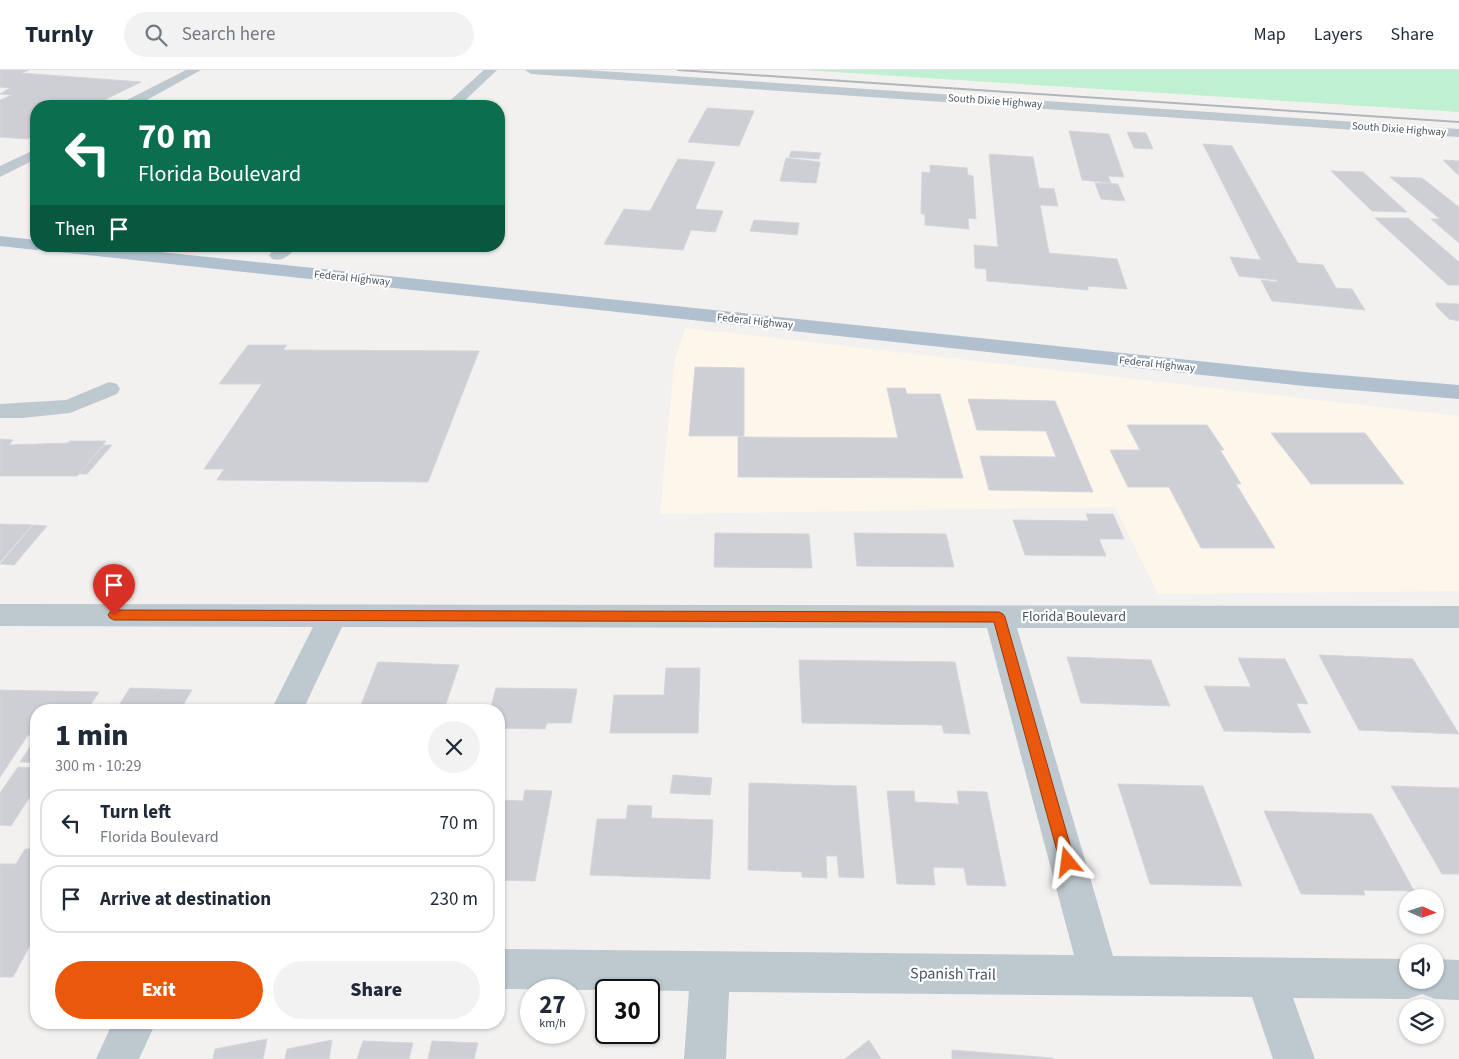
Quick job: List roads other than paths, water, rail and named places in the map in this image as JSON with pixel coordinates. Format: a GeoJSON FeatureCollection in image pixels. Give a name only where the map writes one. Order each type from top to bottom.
{"type":"FeatureCollection","features":[{"type":"Feature","properties":{"kind":"main road"},"geometry":{"type":"LineString","coordinates":[[0,226],[30,229]]}},
{"type":"Feature","properties":{"kind":"main road"},"geometry":{"type":"LineString","coordinates":[[0,241],[30,244]]}},
{"type":"Feature","properties":{"kind":"main road","name":"Federal Highway"},"geometry":{"type":"LineString","coordinates":[[107,252],[1278,376],[1459,392]]}},
{"type":"Feature","properties":{"kind":"main road","name":"Federal Highway"},"geometry":{"type":"LineString","coordinates":[[301,252],[1298,360]]}},
{"type":"Feature","properties":{"kind":"main road"},"geometry":{"type":"LineString","coordinates":[[1340,364],[1367,366]]}},
{"type":"Feature","properties":{"kind":"main road"},"geometry":{"type":"LineString","coordinates":[[1423,370],[1459,372]]}},
{"type":"Feature","properties":{"kind":"street"},"geometry":{"type":"LineString","coordinates":[[138,100],[195,70]]}},
{"type":"Feature","properties":{"kind":"street"},"geometry":{"type":"LineString","coordinates":[[458,100],[491,70]]}},
{"type":"Feature","properties":{"kind":"street","name":"South Dixie Highway"},"geometry":{"type":"LineString","coordinates":[[531,70],[1459,134]]}},
{"type":"Feature","properties":{"kind":"street"},"geometry":{"type":"LineString","coordinates":[[0,172],[30,157]]}},
{"type":"Feature","properties":{"kind":"street"},"geometry":{"type":"LineString","coordinates":[[0,411],[22,411],[70,406],[109,389]]}},
{"type":"Feature","properties":{"kind":"street","name":"Florida Boulevard"},"geometry":{"type":"LineString","coordinates":[[0,614],[1459,617]]}},
{"type":"Feature","properties":{"kind":"street"},"geometry":{"type":"LineString","coordinates":[[290,704],[333,616]]}},
{"type":"Feature","properties":{"kind":"street"},"geometry":{"type":"LineString","coordinates":[[999,617],[1100,975]]}},
{"type":"Feature","properties":{"kind":"street","name":"Spanish Trail"},"geometry":{"type":"LineString","coordinates":[[505,969],[1399,979]]}},
{"type":"Feature","properties":{"kind":"street"},"geometry":{"type":"LineString","coordinates":[[705,1059],[710,971]]}},
{"type":"Feature","properties":{"kind":"street"},"geometry":{"type":"LineString","coordinates":[[1265,977],[1294,1059]]}},
{"type":"Feature","properties":{"kind":"street"},"geometry":{"type":"LineString","coordinates":[[1444,979],[1459,980]]}},
{"type":"Feature","properties":{"kind":"street"},"geometry":{"type":"LineString","coordinates":[[117,1059],[132,1029]]}},
{"type":"Feature","properties":{"kind":"railway"},"geometry":{"type":"LineString","coordinates":[[678,70],[1459,122]]}}]}
